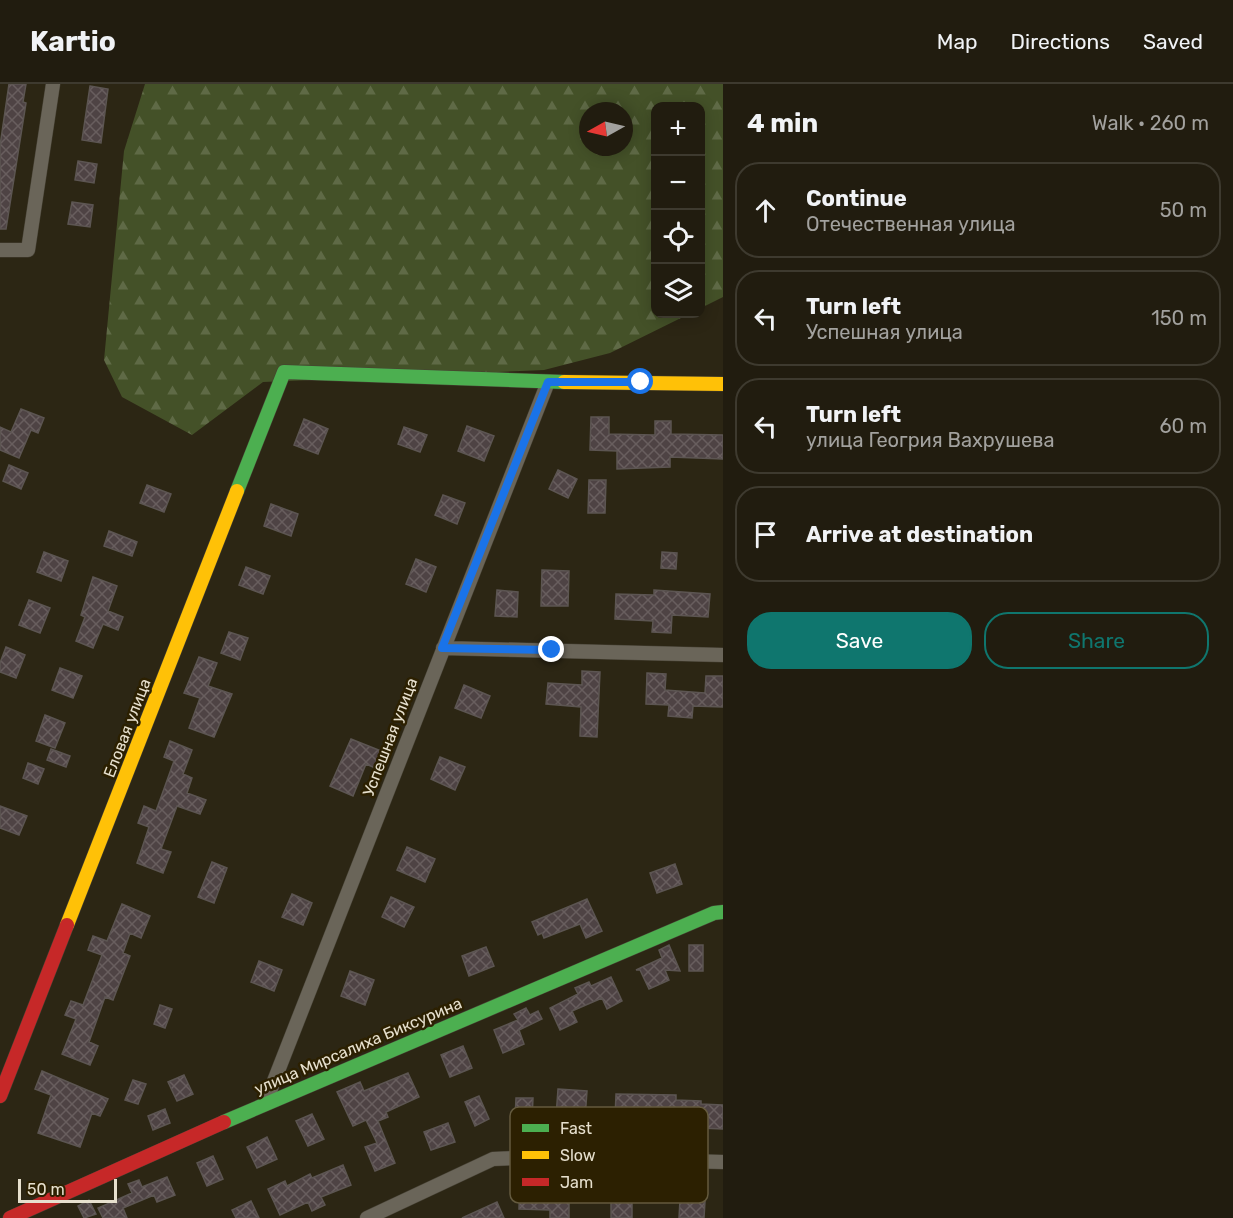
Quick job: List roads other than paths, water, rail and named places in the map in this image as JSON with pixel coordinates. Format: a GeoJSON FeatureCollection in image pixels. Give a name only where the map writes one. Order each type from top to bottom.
{"type":"FeatureCollection","features":[{"type":"Feature","properties":{"kind":"street"},"geometry":{"type":"LineString","coordinates":[[0,250],[28,250],[53,84]]}},
{"type":"Feature","properties":{"kind":"street","name":"Еловая улица"},"geometry":{"type":"LineString","coordinates":[[0,1096],[284,372],[548,382]]}},
{"type":"Feature","properties":{"kind":"street"},"geometry":{"type":"LineString","coordinates":[[548,382],[723,384]]}},
{"type":"Feature","properties":{"kind":"street","name":"Успешная улица"},"geometry":{"type":"LineString","coordinates":[[265,1104],[548,382]]}},
{"type":"Feature","properties":{"kind":"street"},"geometry":{"type":"LineString","coordinates":[[442,648],[723,655]]}},
{"type":"Feature","properties":{"kind":"street","name":"улица Мирсалиха Биксурина"},"geometry":{"type":"LineString","coordinates":[[10,1218],[265,1104],[714,913],[723,912]]}},
{"type":"Feature","properties":{"kind":"street"},"geometry":{"type":"LineString","coordinates":[[367,1218],[493,1159],[510,1158]]}},
{"type":"Feature","properties":{"kind":"street"},"geometry":{"type":"LineString","coordinates":[[708,1162],[723,1162]]}}]}
